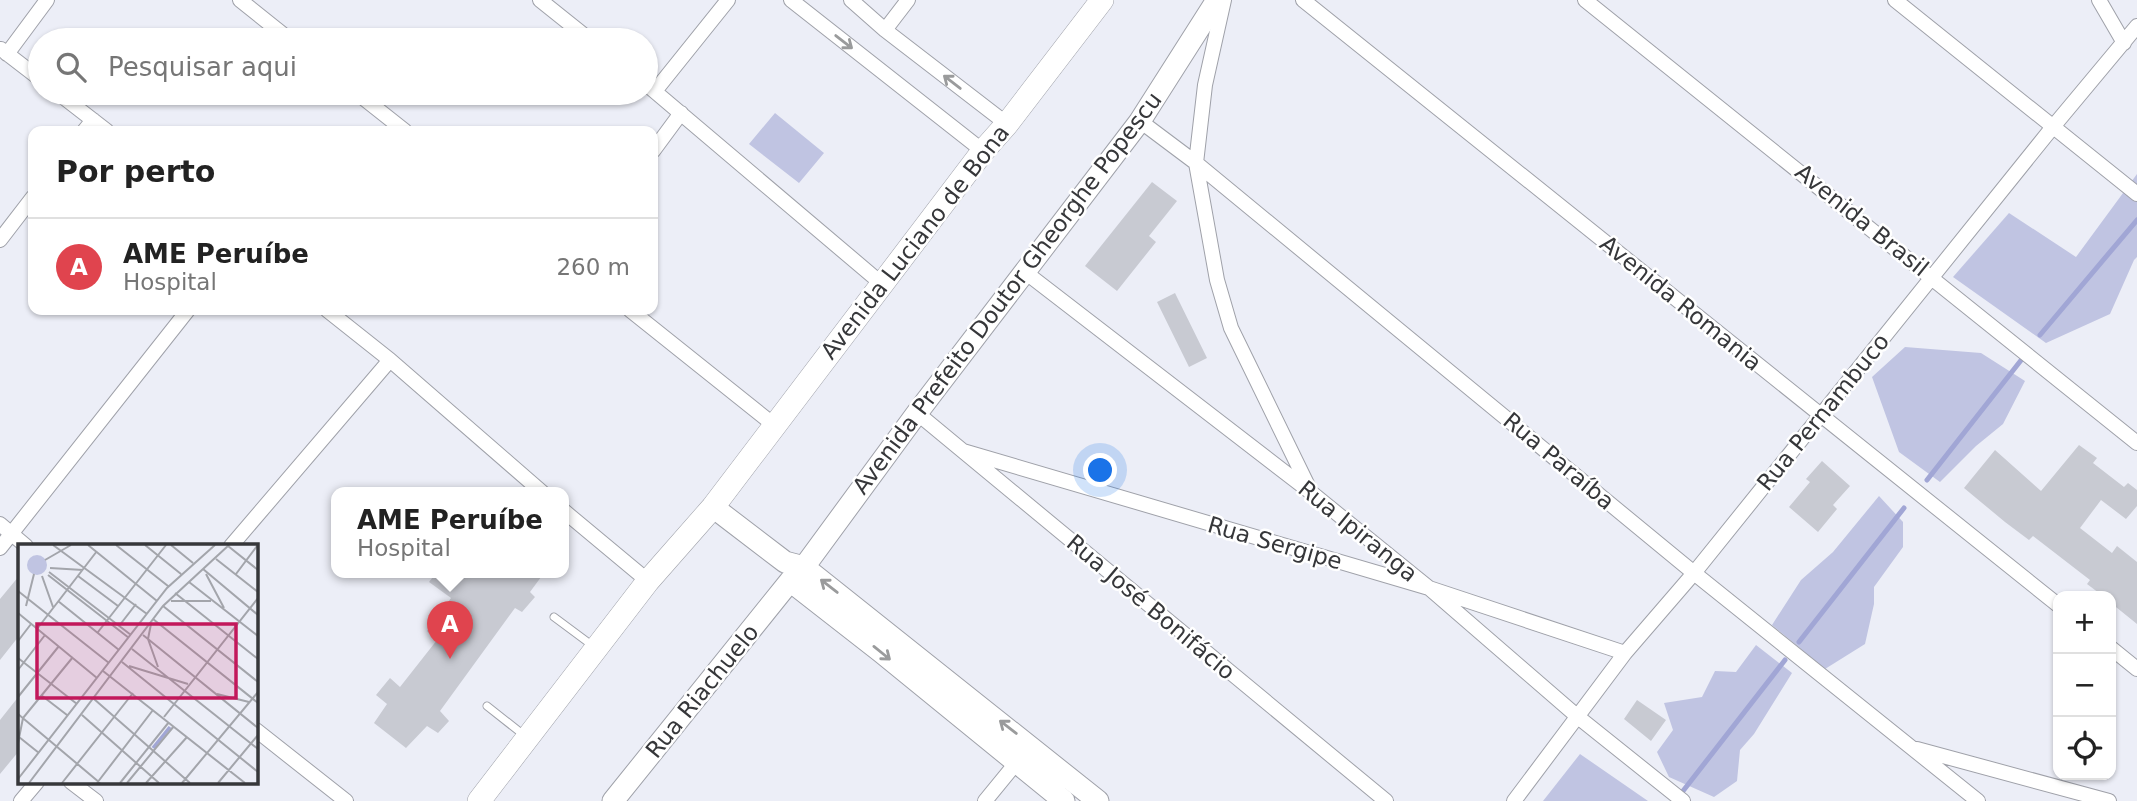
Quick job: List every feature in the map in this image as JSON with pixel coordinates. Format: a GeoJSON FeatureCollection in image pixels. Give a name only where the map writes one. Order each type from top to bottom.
{"type":"FeatureCollection","features":[{"type":"Feature","properties":{"kind":"main road","name":"Avenida Luciano de Bona"},"geometry":{"type":"LineString","coordinates":[[479,801],[648,581],[713,507],[983,151],[1007,124],[1102,0]]}},
{"type":"Feature","properties":{"kind":"main road","name":"Avenida Prefeito Doutor Gheorghe Popescu"},"geometry":{"type":"LineString","coordinates":[[793,570],[917,413],[1140,121],[1217,0]]}},
{"type":"Feature","properties":{"kind":"main road"},"geometry":{"type":"LineString","coordinates":[[713,507],[793,570],[1031,745],[1098,801]]}},
{"type":"Feature","properties":{"kind":"main road"},"geometry":{"type":"LineString","coordinates":[[793,570],[881,652],[1065,801]]}},
{"type":"Feature","properties":{"kind":"main road","name":"Rua Riachuelo"},"geometry":{"type":"LineString","coordinates":[[613,801],[793,570]]}},
{"type":"Feature","properties":{"kind":"street"},"geometry":{"type":"LineString","coordinates":[[28,70],[4,51],[47,0]]}},
{"type":"Feature","properties":{"kind":"street"},"geometry":{"type":"LineString","coordinates":[[240,0],[275,28]]}},
{"type":"Feature","properties":{"kind":"street"},"geometry":{"type":"LineString","coordinates":[[540,0],[575,28]]}},
{"type":"Feature","properties":{"kind":"street"},"geometry":{"type":"LineString","coordinates":[[658,80],[728,0]]}},
{"type":"Feature","properties":{"kind":"street"},"geometry":{"type":"LineString","coordinates":[[791,0],[983,151]]}},
{"type":"Feature","properties":{"kind":"street"},"geometry":{"type":"LineString","coordinates":[[851,0],[885,30],[1007,124]]}},
{"type":"Feature","properties":{"kind":"street"},"geometry":{"type":"LineString","coordinates":[[885,30],[908,0]]}},
{"type":"Feature","properties":{"kind":"street"},"geometry":{"type":"LineString","coordinates":[[1224,0],[1205,85],[1196,163],[1217,280],[1231,328],[1313,494]]}},
{"type":"Feature","properties":{"kind":"street","name":"Avenida Romania"},"geometry":{"type":"LineString","coordinates":[[1303,0],[2053,602]]}},
{"type":"Feature","properties":{"kind":"street","name":"Avenida Brasil"},"geometry":{"type":"LineString","coordinates":[[1585,0],[2137,443]]}},
{"type":"Feature","properties":{"kind":"street"},"geometry":{"type":"LineString","coordinates":[[1895,0],[2137,194]]}},
{"type":"Feature","properties":{"kind":"street"},"geometry":{"type":"LineString","coordinates":[[2099,0],[2124,43]]}},
{"type":"Feature","properties":{"kind":"street","name":"Rua Pernambuco"},"geometry":{"type":"LineString","coordinates":[[1514,801],[1625,653],[1694,573],[2137,26]]}},
{"type":"Feature","properties":{"kind":"street"},"geometry":{"type":"LineString","coordinates":[[658,94],[882,285]]}},
{"type":"Feature","properties":{"kind":"street"},"geometry":{"type":"LineString","coordinates":[[69,105],[89,126]]}},
{"type":"Feature","properties":{"kind":"street"},"geometry":{"type":"LineString","coordinates":[[372,105],[399,126]]}},
{"type":"Feature","properties":{"kind":"street"},"geometry":{"type":"LineString","coordinates":[[658,144],[681,113]]}},
{"type":"Feature","properties":{"kind":"street","name":"Rua Paraíba"},"geometry":{"type":"LineString","coordinates":[[1140,121],[1196,163],[1694,573],[1978,801]]}},
{"type":"Feature","properties":{"kind":"street"},"geometry":{"type":"LineString","coordinates":[[0,240],[28,204]]}},
{"type":"Feature","properties":{"kind":"street","name":"Rua Ipiranga"},"geometry":{"type":"LineString","coordinates":[[1024,272],[1313,494],[1429,588],[1578,717],[1683,801]]}},
{"type":"Feature","properties":{"kind":"street"},"geometry":{"type":"LineString","coordinates":[[0,548],[6,529],[184,315]]}},
{"type":"Feature","properties":{"kind":"street"},"geometry":{"type":"LineString","coordinates":[[333,315],[390,360],[535,487]]}},
{"type":"Feature","properties":{"kind":"street"},"geometry":{"type":"LineString","coordinates":[[636,315],[774,425]]}},
{"type":"Feature","properties":{"kind":"street"},"geometry":{"type":"LineString","coordinates":[[233,544],[390,360]]}},
{"type":"Feature","properties":{"kind":"street","name":"Rua José Bonifácio"},"geometry":{"type":"LineString","coordinates":[[917,413],[1386,801]]}},
{"type":"Feature","properties":{"kind":"street","name":"Rua Sergipe"},"geometry":{"type":"LineString","coordinates":[[963,451],[1429,588],[1625,653]]}},
{"type":"Feature","properties":{"kind":"street"},"geometry":{"type":"LineString","coordinates":[[569,515],[648,581]]}},
{"type":"Feature","properties":{"kind":"street"},"geometry":{"type":"LineString","coordinates":[[6,529],[25,544]]}},
{"type":"Feature","properties":{"kind":"street"},"geometry":{"type":"LineString","coordinates":[[2116,652],[2137,669]]}},
{"type":"Feature","properties":{"kind":"street"},"geometry":{"type":"LineString","coordinates":[[257,731],[346,801]]}},
{"type":"Feature","properties":{"kind":"street"},"geometry":{"type":"LineString","coordinates":[[985,801],[1031,745]]}},
{"type":"Feature","properties":{"kind":"street"},"geometry":{"type":"LineString","coordinates":[[1912,748],[2109,801]]}},
{"type":"Feature","properties":{"kind":"street"},"geometry":{"type":"LineString","coordinates":[[21,801],[35,784]]}},
{"type":"Feature","properties":{"kind":"street"},"geometry":{"type":"LineString","coordinates":[[74,784],[96,801]]}},
{"type":"Feature","properties":{"kind":"lane"},"geometry":{"type":"LineString","coordinates":[[554,617],[596,648]]}},
{"type":"Feature","properties":{"kind":"lane"},"geometry":{"type":"LineString","coordinates":[[487,706],[528,738]]}},
{"type":"Feature","properties":{"kind":"shaded area"},"geometry":{"type":"Polygon","coordinates":[[[775,113],[824,153],[799,183],[749,144],[775,113]]]}},
{"type":"Feature","properties":{"kind":"shaded area"},"geometry":{"type":"Polygon","coordinates":[[[2137,174],[2137,257],[2110,314],[2046,343],[1953,277],[2009,213],[2076,257],[2137,174]]]}},
{"type":"Feature","properties":{"kind":"shaded area"},"geometry":{"type":"Polygon","coordinates":[[[1905,347],[1981,353],[2025,381],[2003,424],[1976,446],[1940,482],[1899,452],[1872,377],[1905,347]]]}},
{"type":"Feature","properties":{"kind":"shaded area"},"geometry":{"type":"Polygon","coordinates":[[[1879,496],[1903,522],[1903,547],[1874,587],[1874,604],[1865,644],[1825,669],[1772,625],[1801,580],[1833,552],[1879,496]]]}},
{"type":"Feature","properties":{"kind":"shaded area"},"geometry":{"type":"Polygon","coordinates":[[[1756,645],[1792,673],[1754,734],[1740,750],[1737,781],[1714,797],[1669,777],[1657,752],[1673,730],[1664,703],[1702,697],[1715,671],[1736,672],[1756,645]]]}},
{"type":"Feature","properties":{"kind":"shaded area"},"geometry":{"type":"Polygon","coordinates":[[[1580,754],[1648,801],[1543,801],[1580,754]]]}},
{"type":"Feature","properties":{"kind":"building"},"geometry":{"type":"Polygon","coordinates":[[[1152,182],[1177,201],[1149,236],[1156,242],[1117,291],[1085,266],[1152,182]]]}},
{"type":"Feature","properties":{"kind":"building"},"geometry":{"type":"Polygon","coordinates":[[[1175,293],[1207,358],[1189,367],[1157,302],[1175,293]]]}},
{"type":"Feature","properties":{"kind":"building"},"geometry":{"type":"Polygon","coordinates":[[[2079,445],[2097,458],[2093,463],[2124,487],[2128,483],[2137,490],[2137,506],[2126,519],[2101,500],[2080,528],[2112,553],[2117,546],[2137,562],[2137,624],[2116,607],[2116,591],[2096,591],[2087,584],[2090,580],[2033,536],[2029,540],[1964,488],[1995,450],[2041,491],[2079,445]]]}},
{"type":"Feature","properties":{"kind":"building"},"geometry":{"type":"Polygon","coordinates":[[[1822,461],[1850,486],[1833,505],[1837,509],[1818,532],[1789,507],[1810,482],[1806,479],[1822,461]]]}},
{"type":"Feature","properties":{"kind":"building"},"geometry":{"type":"Polygon","coordinates":[[[18,577],[18,637],[0,660],[0,599],[18,577]]]}},
{"type":"Feature","properties":{"kind":"building"},"geometry":{"type":"Polygon","coordinates":[[[432,578],[540,578],[530,592],[535,597],[522,612],[515,608],[440,711],[449,721],[438,733],[427,726],[406,748],[374,723],[387,704],[376,695],[390,678],[400,687],[437,640],[427,631],[451,598],[429,582],[432,578]]]}},
{"type":"Feature","properties":{"kind":"building"},"geometry":{"type":"Polygon","coordinates":[[[18,697],[18,752],[0,774],[0,720],[18,697]]]}},
{"type":"Feature","properties":{"kind":"building"},"geometry":{"type":"Polygon","coordinates":[[[1637,700],[1666,720],[1651,741],[1624,719],[1637,700]]]}},
{"type":"Feature","properties":{"kind":"waterway"},"geometry":{"type":"LineString","coordinates":[[2040,335],[2137,220]]}},
{"type":"Feature","properties":{"kind":"waterway"},"geometry":{"type":"LineString","coordinates":[[1927,480],[2022,359]]}},
{"type":"Feature","properties":{"kind":"waterway"},"geometry":{"type":"LineString","coordinates":[[1799,642],[1904,508]]}},
{"type":"Feature","properties":{"kind":"waterway"},"geometry":{"type":"LineString","coordinates":[[1683,791],[1785,660]]}},
{"type":"Feature","properties":{"kind":"place","name":"AME Peruíbe"},"geometry":{"type":"Point","coordinates":[450,659]}}]}
